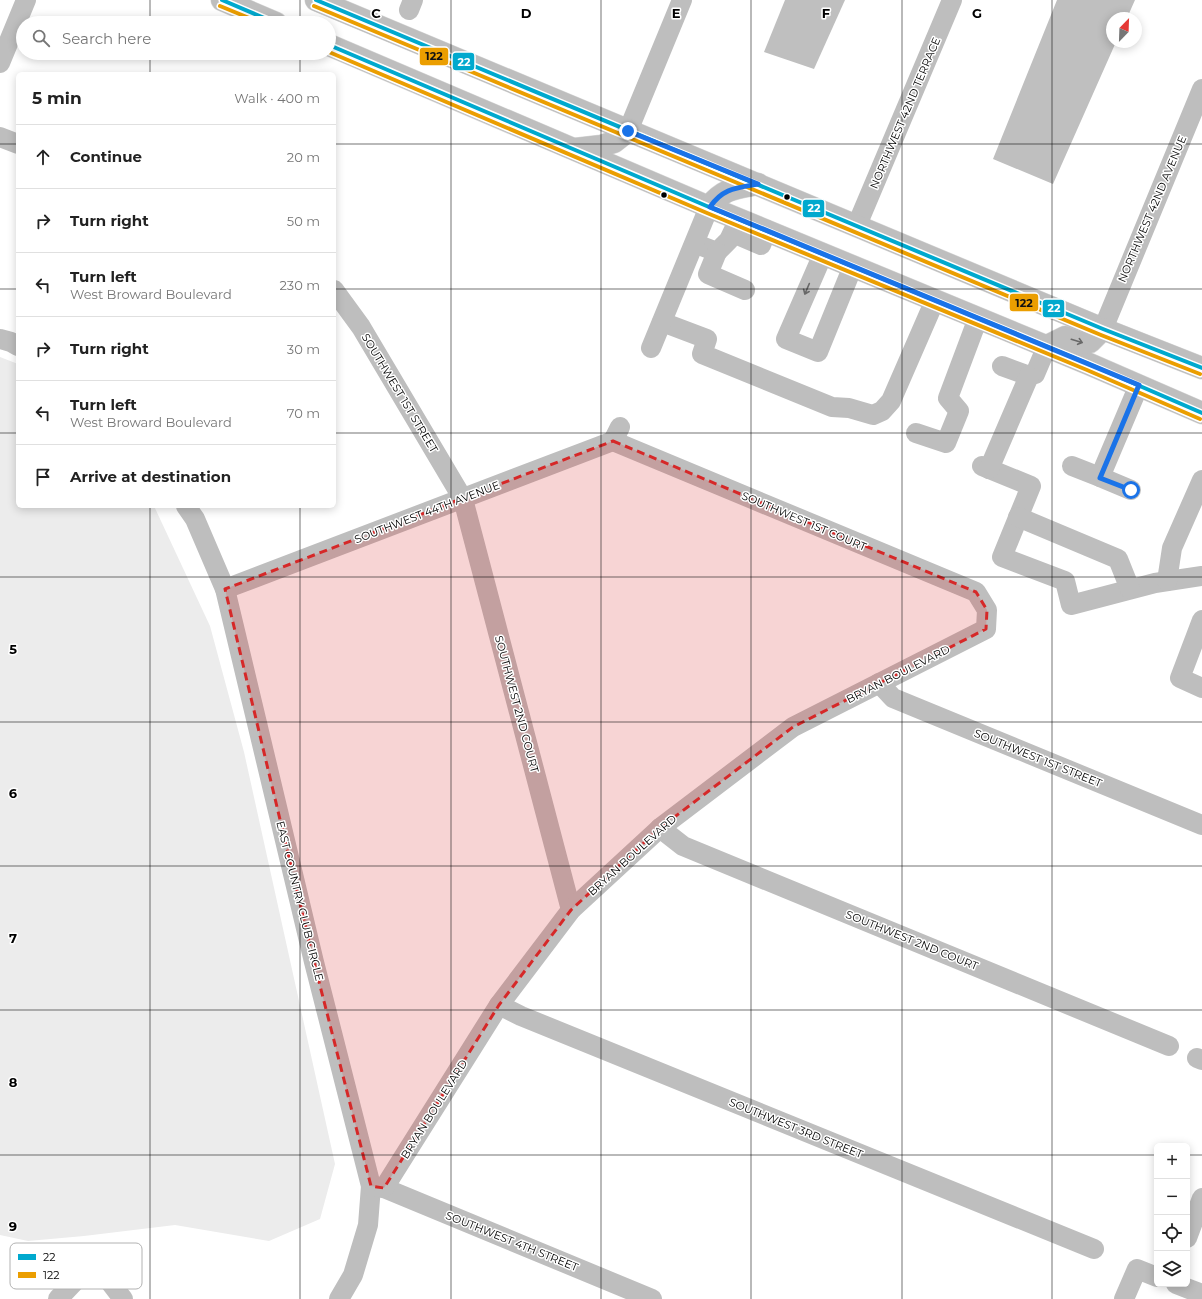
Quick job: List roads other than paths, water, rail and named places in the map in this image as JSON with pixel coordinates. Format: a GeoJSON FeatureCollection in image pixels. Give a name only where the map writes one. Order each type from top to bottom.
{"type":"FeatureCollection","features":[{"type":"Feature","properties":{"kind":"main road"},"geometry":{"type":"LineString","coordinates":[[222,0],[260,16]]}},
{"type":"Feature","properties":{"kind":"main road"},"geometry":{"type":"LineString","coordinates":[[316,0],[1103,329],[1202,368]]}},
{"type":"Feature","properties":{"kind":"main road"},"geometry":{"type":"LineString","coordinates":[[336,48],[710,207],[736,226],[767,230],[1047,346],[1202,413]]}},
{"type":"Feature","properties":{"kind":"main road"},"geometry":{"type":"LineString","coordinates":[[574,149],[600,146],[614,142],[628,131]]}},
{"type":"Feature","properties":{"kind":"main road"},"geometry":{"type":"LineString","coordinates":[[710,207],[716,197],[730,189],[758,184]]}},
{"type":"Feature","properties":{"kind":"main road"},"geometry":{"type":"LineString","coordinates":[[1047,346],[1065,337],[1080,343],[1090,342],[1103,329]]}},
{"type":"Feature","properties":{"kind":"street"},"geometry":{"type":"LineString","coordinates":[[19,16],[26,0]]}},
{"type":"Feature","properties":{"kind":"street"},"geometry":{"type":"LineString","coordinates":[[628,131],[682,0]]}},
{"type":"Feature","properties":{"kind":"street","name":"NORTHWEST 42ND TERRACE"},"geometry":{"type":"LineString","coordinates":[[857,225],[952,0]]}},
{"type":"Feature","properties":{"kind":"street"},"geometry":{"type":"LineString","coordinates":[[0,63],[16,24]]}},
{"type":"Feature","properties":{"kind":"street","name":"NORTHWEST 42ND AVENUE"},"geometry":{"type":"LineString","coordinates":[[1103,329],[1202,89]]}},
{"type":"Feature","properties":{"kind":"street"},"geometry":{"type":"LineString","coordinates":[[0,137],[16,143]]}},
{"type":"Feature","properties":{"kind":"street"},"geometry":{"type":"LineString","coordinates":[[652,348],[710,207]]}},
{"type":"Feature","properties":{"kind":"street"},"geometry":{"type":"LineString","coordinates":[[736,226],[729,240],[717,252],[708,274],[745,290]]}},
{"type":"Feature","properties":{"kind":"street"},"geometry":{"type":"LineString","coordinates":[[695,243],[717,252]]}},
{"type":"Feature","properties":{"kind":"street"},"geometry":{"type":"LineString","coordinates":[[823,254],[786,339],[818,352],[853,266]]}},
{"type":"Feature","properties":{"kind":"street","name":"SOUTHWEST 1ST STREET"},"geometry":{"type":"LineString","coordinates":[[336,293],[361,327],[463,499]]}},
{"type":"Feature","properties":{"kind":"street"},"geometry":{"type":"LineString","coordinates":[[662,322],[707,339],[702,354],[832,407],[849,408],[873,415],[882,411],[891,401],[935,300]]}},
{"type":"Feature","properties":{"kind":"street"},"geometry":{"type":"LineString","coordinates":[[916,432],[946,444],[959,411],[948,398],[978,318]]}},
{"type":"Feature","properties":{"kind":"street"},"geometry":{"type":"LineString","coordinates":[[0,338],[16,345]]}},
{"type":"Feature","properties":{"kind":"street"},"geometry":{"type":"LineString","coordinates":[[1002,366],[1029,376],[1035,374],[1047,346]]}},
{"type":"Feature","properties":{"kind":"street"},"geometry":{"type":"LineString","coordinates":[[1029,376],[986,467],[1030,486],[1002,557],[1065,581],[1071,605],[1130,589],[1167,581],[1202,576]]}},
{"type":"Feature","properties":{"kind":"street"},"geometry":{"type":"LineString","coordinates":[[1100,478],[1139,385]]}},
{"type":"Feature","properties":{"kind":"street","name":"SOUTHWEST 44TH AVENUE"},"geometry":{"type":"LineString","coordinates":[[225,589],[463,499],[616,434]]}},
{"type":"Feature","properties":{"kind":"street","name":"SOUTHWEST 1ST COURT"},"geometry":{"type":"LineString","coordinates":[[616,434],[976,592],[987,610]]}},
{"type":"Feature","properties":{"kind":"street"},"geometry":{"type":"LineString","coordinates":[[1072,466],[1131,490]]}},
{"type":"Feature","properties":{"kind":"street"},"geometry":{"type":"LineString","coordinates":[[1167,581],[1172,548],[1202,480]]}},
{"type":"Feature","properties":{"kind":"street","name":"SOUTHWEST 2ND COURT"},"geometry":{"type":"LineString","coordinates":[[463,499],[571,910]]}},
{"type":"Feature","properties":{"kind":"street","name":"EAST COUNTRY CLUB CIRCLE"},"geometry":{"type":"LineString","coordinates":[[187,508],[195,519],[225,589],[312,954],[378,1187],[353,1275],[339,1299]]}},
{"type":"Feature","properties":{"kind":"street"},"geometry":{"type":"LineString","coordinates":[[1018,517],[1118,559],[1130,589]]}},
{"type":"Feature","properties":{"kind":"street","name":"BRYAN BOULEVARD"},"geometry":{"type":"LineString","coordinates":[[378,1187],[499,1005],[571,910],[660,828],[793,727],[986,630],[987,610]]}},
{"type":"Feature","properties":{"kind":"street"},"geometry":{"type":"LineString","coordinates":[[1202,620],[1180,678],[1202,688]]}},
{"type":"Feature","properties":{"kind":"street","name":"SOUTHWEST 1ST STREET"},"geometry":{"type":"LineString","coordinates":[[879,683],[893,698],[1202,825]]}},
{"type":"Feature","properties":{"kind":"street","name":"SOUTHWEST 2ND COURT"},"geometry":{"type":"LineString","coordinates":[[660,828],[683,846],[1169,1046]]}},
{"type":"Feature","properties":{"kind":"street","name":"SOUTHWEST 3RD STREET"},"geometry":{"type":"LineString","coordinates":[[499,1005],[535,1022],[1094,1249]]}},
{"type":"Feature","properties":{"kind":"street","name":"SOUTHWEST 4TH STREET"},"geometry":{"type":"LineString","coordinates":[[378,1187],[652,1299]]}},
{"type":"Feature","properties":{"kind":"street"},"geometry":{"type":"LineString","coordinates":[[1190,1230],[1202,1198]]}},
{"type":"Feature","properties":{"kind":"street"},"geometry":{"type":"LineString","coordinates":[[1124,1299],[1138,1269],[1154,1276]]}},
{"type":"Feature","properties":{"kind":"street"},"geometry":{"type":"LineString","coordinates":[[1184,1287],[1202,1294]]}},
{"type":"Feature","properties":{"kind":"street"},"geometry":{"type":"LineString","coordinates":[[58,1299],[67,1289]]}},
{"type":"Feature","properties":{"kind":"street"},"geometry":{"type":"LineString","coordinates":[[115,1289],[123,1299]]}}]}
